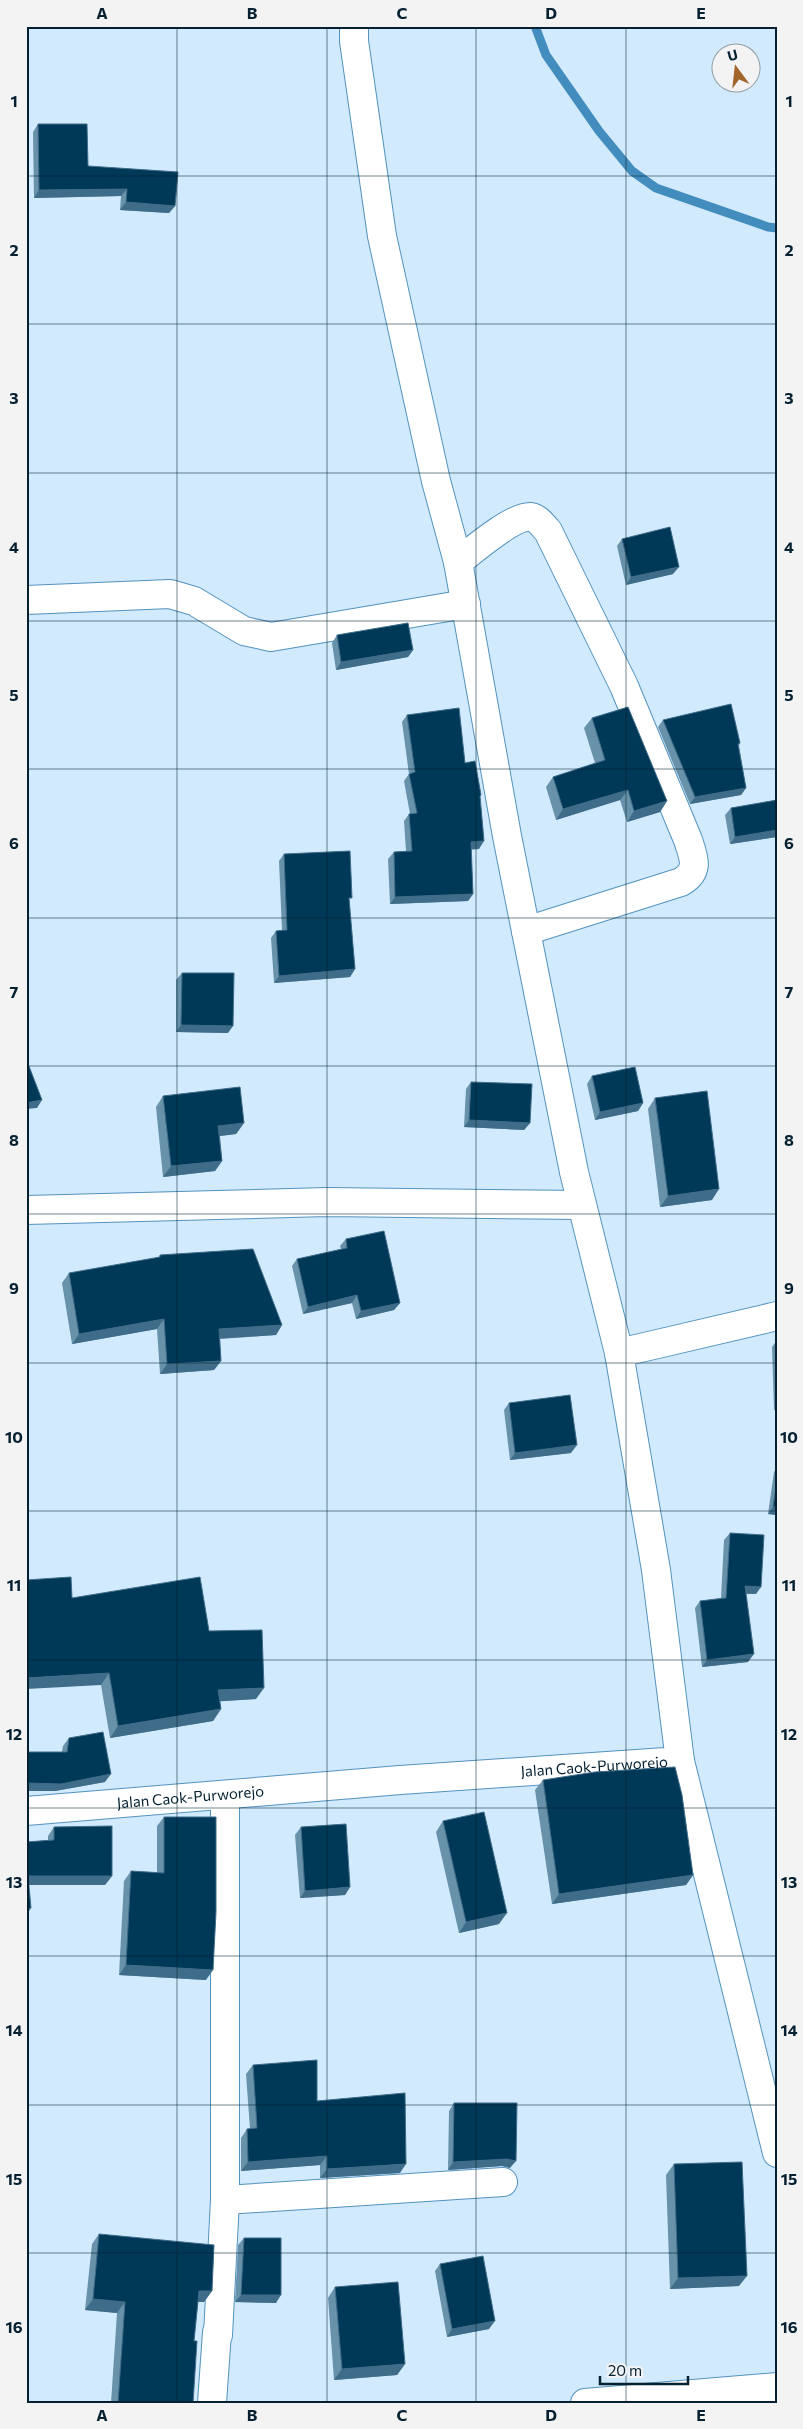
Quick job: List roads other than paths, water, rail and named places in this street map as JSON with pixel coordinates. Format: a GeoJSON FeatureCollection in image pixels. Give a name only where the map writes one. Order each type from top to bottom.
{"type":"FeatureCollection","features":[{"type":"Feature","properties":{"kind":"street","name":"Jalan Caok-Purworejo"},"geometry":{"type":"LineString","coordinates":[[26,1811],[400,1780],[680,1761],[656,1570],[619,1353],[581,1205],[526,931],[458,562],[436,481],[382,236],[354,42],[354,26]]}},
{"type":"Feature","properties":{"kind":"street"},"geometry":{"type":"LineString","coordinates":[[458,562],[516,520],[529,517],[537,519],[548,532],[624,686],[695,861],[694,869],[689,878],[681,882],[526,931]]}},
{"type":"Feature","properties":{"kind":"street"},"geometry":{"type":"LineString","coordinates":[[26,600],[170,594],[194,601],[244,630],[271,637],[466,604]]}},
{"type":"Feature","properties":{"kind":"street"},"geometry":{"type":"LineString","coordinates":[[26,1210],[327,1202],[581,1205]]}},
{"type":"Feature","properties":{"kind":"street"},"geometry":{"type":"LineString","coordinates":[[619,1353],[777,1316]]}},
{"type":"Feature","properties":{"kind":"street"},"geometry":{"type":"LineString","coordinates":[[680,1761],[777,2153]]}},
{"type":"Feature","properties":{"kind":"street"},"geometry":{"type":"LineString","coordinates":[[212,2403],[225,2200],[225,1796]]}},
{"type":"Feature","properties":{"kind":"street"},"geometry":{"type":"LineString","coordinates":[[225,2200],[503,2182]]}},
{"type":"Feature","properties":{"kind":"street"},"geometry":{"type":"LineString","coordinates":[[585,2403],[777,2386]]}},
{"type":"Feature","properties":{"kind":"waterway"},"geometry":{"type":"LineString","coordinates":[[535,26],[546,55],[599,131],[632,171],[656,188],[768,227],[777,228]]}}]}
